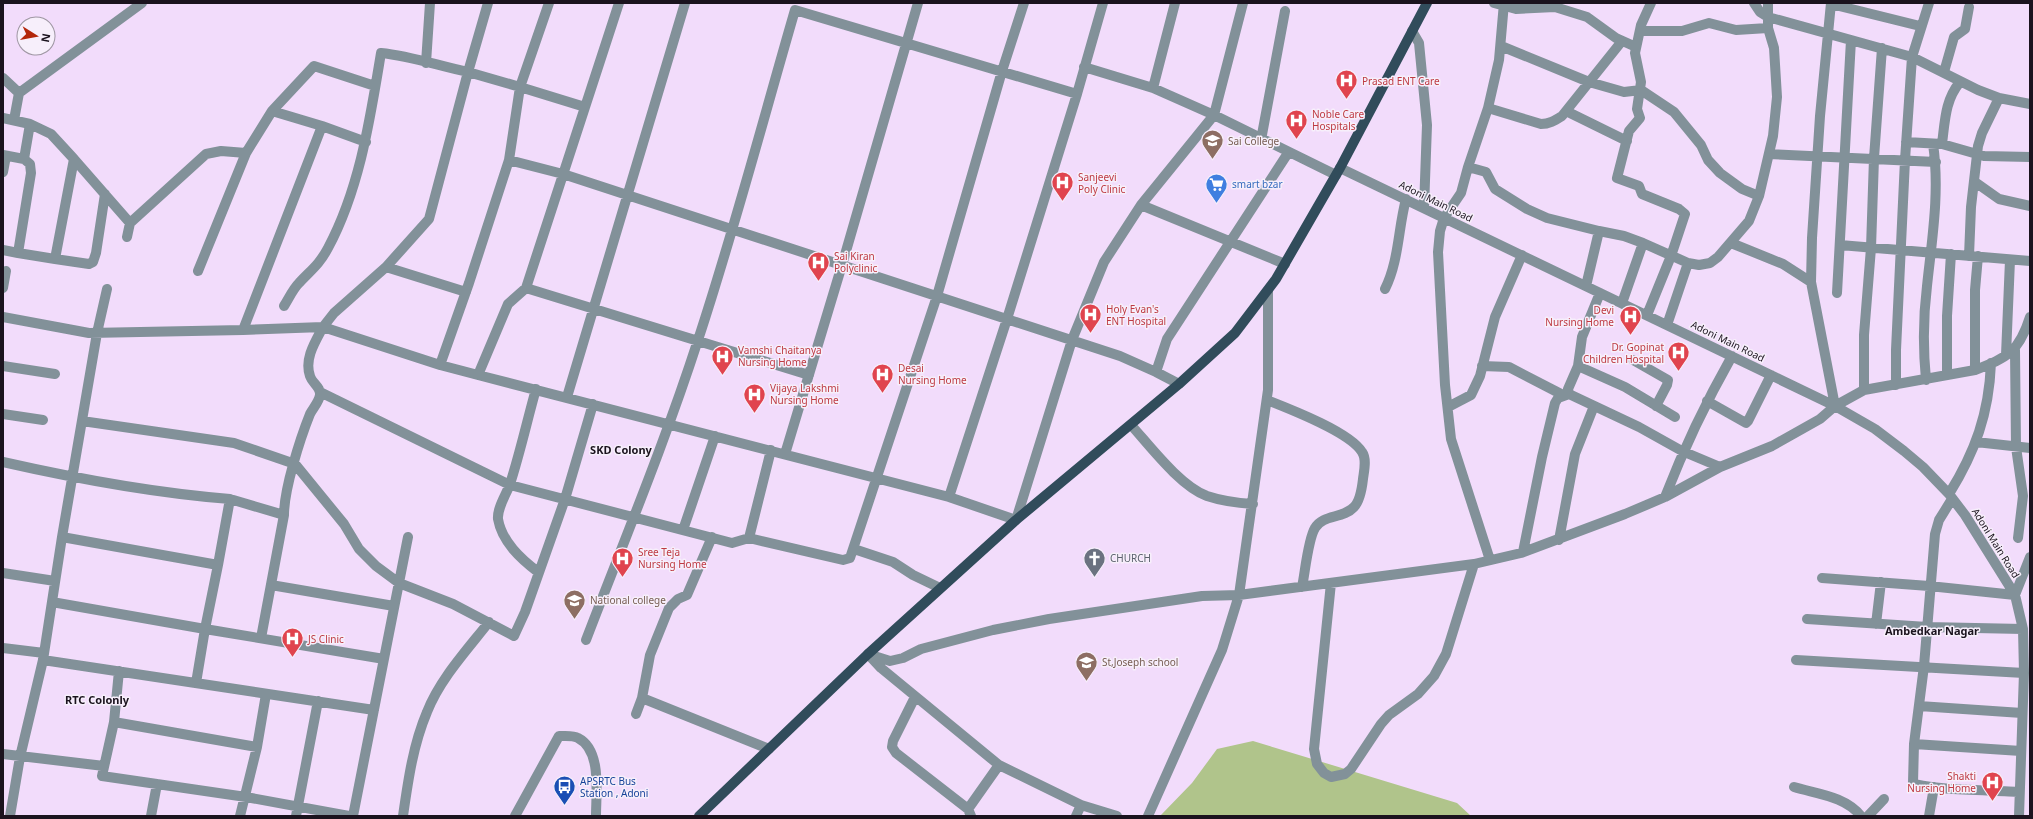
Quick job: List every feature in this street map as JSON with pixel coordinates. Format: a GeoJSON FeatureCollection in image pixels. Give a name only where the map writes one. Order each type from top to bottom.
{"type":"FeatureCollection","features":[{"type":"Feature","properties":{"kind":"main road"},"geometry":{"type":"LineString","coordinates":[[699,816],[868,654],[940,588],[1016,520],[1179,384],[1235,333],[1268,290],[1285,264],[1338,171],[1427,3]]}},
{"type":"Feature","properties":{"kind":"street"},"geometry":{"type":"LineString","coordinates":[[14,120],[19,93],[142,3]]}},
{"type":"Feature","properties":{"kind":"street"},"geometry":{"type":"LineString","coordinates":[[426,63],[430,3]]}},
{"type":"Feature","properties":{"kind":"street"},"geometry":{"type":"LineString","coordinates":[[488,3],[429,219],[386,267],[334,313],[323,327],[312,347],[308,364],[310,377],[320,392],[510,485],[732,543],[748,538],[843,560],[850,558],[854,550],[878,479],[937,296],[1002,71],[1024,3]]}},
{"type":"Feature","properties":{"kind":"street"},"geometry":{"type":"LineString","coordinates":[[440,365],[466,292],[509,160],[520,87],[549,3]]}},
{"type":"Feature","properties":{"kind":"street"},"geometry":{"type":"LineString","coordinates":[[478,375],[508,304],[526,288],[619,3]]}},
{"type":"Feature","properties":{"kind":"street"},"geometry":{"type":"LineString","coordinates":[[567,397],[685,3]]}},
{"type":"Feature","properties":{"kind":"street"},"geometry":{"type":"LineString","coordinates":[[785,454],[842,265],[918,3]]}},
{"type":"Feature","properties":{"kind":"street"},"geometry":{"type":"LineString","coordinates":[[949,497],[1007,319],[1077,94],[1103,3]]}},
{"type":"Feature","properties":{"kind":"street"},"geometry":{"type":"LineString","coordinates":[[1153,88],[1175,3]]}},
{"type":"Feature","properties":{"kind":"street"},"geometry":{"type":"LineString","coordinates":[[3,317],[89,333],[323,327],[440,365],[949,497],[1016,520],[1072,340],[1104,262],[1141,205],[1214,116],[1243,3]]}},
{"type":"Feature","properties":{"kind":"street"},"geometry":{"type":"LineString","coordinates":[[1494,3],[1516,9],[1555,7],[1588,16],[1622,41],[1636,47]]}},
{"type":"Feature","properties":{"kind":"street"},"geometry":{"type":"LineString","coordinates":[[1647,315],[1671,256],[1685,214],[1679,209],[1642,194],[1639,186],[1617,178],[1631,129],[1640,118],[1637,108],[1641,90],[1639,71],[1636,62],[1636,47],[1645,13],[1651,3]]}},
{"type":"Feature","properties":{"kind":"street"},"geometry":{"type":"LineString","coordinates":[[1754,3],[1760,12],[1768,17],[1912,57],[1944,72],[1960,82],[1999,98],[2030,104]]}},
{"type":"Feature","properties":{"kind":"street"},"geometry":{"type":"LineString","coordinates":[[1468,167],[1486,172],[1495,190],[1540,215],[1599,231],[1624,236],[1643,243],[1688,264],[1699,265],[1710,263],[1731,243],[1749,221],[1759,196],[1769,154],[1773,136],[1777,97],[1774,48],[1768,28],[1768,3]]}},
{"type":"Feature","properties":{"kind":"street"},"geometry":{"type":"LineString","coordinates":[[1896,385],[1896,350],[1902,250],[1905,160],[1912,57],[1928,3]]}},
{"type":"Feature","properties":{"kind":"street"},"geometry":{"type":"LineString","coordinates":[[1835,406],[1811,282],[1812,238],[1827,34],[1831,4],[1920,26]]}},
{"type":"Feature","properties":{"kind":"street"},"geometry":{"type":"LineString","coordinates":[[1490,560],[1451,439],[1438,252],[1440,231],[1444,218],[1461,193],[1488,108],[1501,46],[1504,5]]}},
{"type":"Feature","properties":{"kind":"street"},"geometry":{"type":"LineString","coordinates":[[586,640],[670,424],[698,340],[732,230],[796,6],[907,43],[1077,94]]}},
{"type":"Feature","properties":{"kind":"street"},"geometry":{"type":"LineString","coordinates":[[1944,72],[1954,37],[1965,29],[1970,7]]}},
{"type":"Feature","properties":{"kind":"street"},"geometry":{"type":"LineString","coordinates":[[1261,140],[1286,11]]}},
{"type":"Feature","properties":{"kind":"street"},"geometry":{"type":"LineString","coordinates":[[1640,31],[1682,31],[1709,23],[1736,30],[1768,28]]}},
{"type":"Feature","properties":{"kind":"street"},"geometry":{"type":"LineString","coordinates":[[1412,31],[1419,43],[1427,126],[1424,208]]}},
{"type":"Feature","properties":{"kind":"street"},"geometry":{"type":"LineString","coordinates":[[1837,293],[1851,40]]}},
{"type":"Feature","properties":{"kind":"street"},"geometry":{"type":"LineString","coordinates":[[1488,108],[1548,124],[1562,116],[1622,41]]}},
{"type":"Feature","properties":{"kind":"street"},"geometry":{"type":"LineString","coordinates":[[1501,46],[1589,82],[1624,92],[1641,90],[1674,112],[1701,145],[1708,160],[1720,173],[1742,189],[1759,196]]}},
{"type":"Feature","properties":{"kind":"street"},"geometry":{"type":"LineString","coordinates":[[1864,390],[1864,335],[1871,248],[1874,158],[1882,48]]}},
{"type":"Feature","properties":{"kind":"street"},"geometry":{"type":"LineString","coordinates":[[284,306],[298,284],[317,267],[328,248],[348,203],[366,142],[381,53],[410,57],[426,63],[468,72],[585,107]]}},
{"type":"Feature","properties":{"kind":"street"},"geometry":{"type":"LineString","coordinates":[[198,271],[246,153],[272,111],[314,66],[375,86]]}},
{"type":"Feature","properties":{"kind":"street","name":"Adoni Main Road"},"geometry":{"type":"LineString","coordinates":[[1084,67],[1153,88],[1214,116],[1288,153],[1338,171],[1406,199],[1835,406],[1875,429],[1904,451],[1923,467],[1950,496],[1965,515],[2015,595],[2023,629],[2026,696],[2022,713],[2018,816]]}},
{"type":"Feature","properties":{"kind":"street"},"geometry":{"type":"LineString","coordinates":[[3,78],[19,93]]}},
{"type":"Feature","properties":{"kind":"street"},"geometry":{"type":"LineString","coordinates":[[1926,380],[1923,328],[1936,193],[1936,162],[1938,144],[1950,97],[1960,82]]}},
{"type":"Feature","properties":{"kind":"street"},"geometry":{"type":"LineString","coordinates":[[1975,370],[1975,296],[1971,207],[1975,182],[1976,155],[1982,133],[1999,98]]}},
{"type":"Feature","properties":{"kind":"street"},"geometry":{"type":"LineString","coordinates":[[272,111],[322,126],[366,142]]}},
{"type":"Feature","properties":{"kind":"street"},"geometry":{"type":"LineString","coordinates":[[1566,111],[1627,141]]}},
{"type":"Feature","properties":{"kind":"street"},"geometry":{"type":"LineString","coordinates":[[3,118],[30,124],[50,134],[74,158],[130,223]]}},
{"type":"Feature","properties":{"kind":"street"},"geometry":{"type":"LineString","coordinates":[[24,159],[30,124]]}},
{"type":"Feature","properties":{"kind":"street"},"geometry":{"type":"LineString","coordinates":[[243,330],[322,126]]}},
{"type":"Feature","properties":{"kind":"street"},"geometry":{"type":"LineString","coordinates":[[1906,142],[1938,144],[1976,155],[2030,157]]}},
{"type":"Feature","properties":{"kind":"street"},"geometry":{"type":"LineString","coordinates":[[126,237],[130,223],[206,154],[221,151],[246,153]]}},
{"type":"Feature","properties":{"kind":"street"},"geometry":{"type":"LineString","coordinates":[[1156,372],[1167,339],[1288,153]]}},
{"type":"Feature","properties":{"kind":"street"},"geometry":{"type":"LineString","coordinates":[[1769,154],[1936,162]]}},
{"type":"Feature","properties":{"kind":"street"},"geometry":{"type":"LineString","coordinates":[[3,172],[4,155],[24,159],[30,164],[31,173],[18,253]]}},
{"type":"Feature","properties":{"kind":"street"},"geometry":{"type":"LineString","coordinates":[[55,259],[74,158]]}},
{"type":"Feature","properties":{"kind":"street"},"geometry":{"type":"LineString","coordinates":[[509,160],[563,174],[1120,356],[1179,384]]}},
{"type":"Feature","properties":{"kind":"street"},"geometry":{"type":"LineString","coordinates":[[1975,182],[1999,199],[2030,206]]}},
{"type":"Feature","properties":{"kind":"street"},"geometry":{"type":"LineString","coordinates":[[3,250],[89,264],[93,262],[96,253],[105,194]]}},
{"type":"Feature","properties":{"kind":"street"},"geometry":{"type":"LineString","coordinates":[[1385,289],[1392,276],[1400,222],[1406,199]]}},
{"type":"Feature","properties":{"kind":"street"},"geometry":{"type":"LineString","coordinates":[[1141,205],[1285,264]]}},
{"type":"Feature","properties":{"kind":"street"},"geometry":{"type":"LineString","coordinates":[[1586,286],[1599,231]]}},
{"type":"Feature","properties":{"kind":"street"},"geometry":{"type":"LineString","coordinates":[[1622,304],[1643,243]]}},
{"type":"Feature","properties":{"kind":"street"},"geometry":{"type":"LineString","coordinates":[[1731,243],[1783,264],[1811,282]]}},
{"type":"Feature","properties":{"kind":"street"},"geometry":{"type":"LineString","coordinates":[[1840,245],[2030,261]]}},
{"type":"Feature","properties":{"kind":"street"},"geometry":{"type":"LineString","coordinates":[[1947,376],[1947,316],[1951,254]]}},
{"type":"Feature","properties":{"kind":"street"},"geometry":{"type":"LineString","coordinates":[[1448,407],[1471,395],[1480,376],[1495,317],[1522,255]]}},
{"type":"Feature","properties":{"kind":"street"},"geometry":{"type":"LineString","coordinates":[[2006,355],[2010,260]]}},
{"type":"Feature","properties":{"kind":"street"},"geometry":{"type":"LineString","coordinates":[[1667,325],[1688,264]]}},
{"type":"Feature","properties":{"kind":"street"},"geometry":{"type":"LineString","coordinates":[[386,267],[466,292]]}},
{"type":"Feature","properties":{"kind":"street"},"geometry":{"type":"LineString","coordinates":[[3,288],[6,271]]}},
{"type":"Feature","properties":{"kind":"street"},"geometry":{"type":"LineString","coordinates":[[526,288],[809,375]]}},
{"type":"Feature","properties":{"kind":"street"},"geometry":{"type":"LineString","coordinates":[[10,816],[20,757],[44,657],[72,478],[97,333],[107,289]]}},
{"type":"Feature","properties":{"kind":"street"},"geometry":{"type":"LineString","coordinates":[[1148,816],[1222,650],[1240,595],[1267,400],[1268,290]]}},
{"type":"Feature","properties":{"kind":"street"},"geometry":{"type":"LineString","coordinates":[[1523,552],[1542,457],[1555,404],[1566,394],[1578,366],[1582,337],[1600,293]]}},
{"type":"Feature","properties":{"kind":"street"},"geometry":{"type":"LineString","coordinates":[[868,654],[890,661],[903,658],[921,649],[993,630],[1042,621],[1202,596],[1240,595],[1474,564],[1523,552],[1588,530],[1665,497],[1720,466],[1772,446],[1794,435],[1820,419],[1835,406],[1864,390],[1947,376],[1975,370],[1991,363],[2015,350],[2021,342],[2030,317]]}},
{"type":"Feature","properties":{"kind":"street"},"geometry":{"type":"LineString","coordinates":[[2015,350],[2016,447],[2023,496],[2018,538]]}},
{"type":"Feature","properties":{"kind":"street"},"geometry":{"type":"LineString","coordinates":[[1665,497],[1682,451],[1732,356]]}},
{"type":"Feature","properties":{"kind":"street"},"geometry":{"type":"LineString","coordinates":[[1633,360],[1668,380],[1656,406]]}},
{"type":"Feature","properties":{"kind":"street"},"geometry":{"type":"LineString","coordinates":[[1991,363],[1987,409],[1976,442],[1939,520],[1935,534],[1929,586],[1924,666],[1914,744],[1913,783],[1934,787],[2019,792]]}},
{"type":"Feature","properties":{"kind":"street"},"geometry":{"type":"LineString","coordinates":[[3,366],[55,374]]}},
{"type":"Feature","properties":{"kind":"street"},"geometry":{"type":"LineString","coordinates":[[1482,366],[1509,367],[1594,406],[1682,451],[1720,466]]}},
{"type":"Feature","properties":{"kind":"street"},"geometry":{"type":"LineString","coordinates":[[1578,366],[1625,388],[1675,417]]}},
{"type":"Feature","properties":{"kind":"street"},"geometry":{"type":"LineString","coordinates":[[1707,401],[1746,423],[1771,375]]}},
{"type":"Feature","properties":{"kind":"street"},"geometry":{"type":"LineString","coordinates":[[536,389],[510,485],[499,510],[498,518],[500,526],[512,550],[538,572]]}},
{"type":"Feature","properties":{"kind":"street"},"geometry":{"type":"LineString","coordinates":[[261,638],[284,515],[284,505],[310,413],[318,400],[320,392]]}},
{"type":"Feature","properties":{"kind":"street"},"geometry":{"type":"LineString","coordinates":[[1267,400],[1309,416],[1353,442],[1362,452],[1364,461],[1363,483],[1358,501],[1354,508],[1341,515],[1322,520],[1312,532],[1302,587]]}},
{"type":"Feature","properties":{"kind":"street"},"geometry":{"type":"LineString","coordinates":[[82,421],[234,443],[295,464],[344,524],[359,549],[376,566],[398,583],[453,604],[514,636],[525,612],[565,499],[593,404]]}},
{"type":"Feature","properties":{"kind":"street"},"geometry":{"type":"LineString","coordinates":[[1559,540],[1575,454],[1594,406]]}},
{"type":"Feature","properties":{"kind":"street"},"geometry":{"type":"LineString","coordinates":[[3,414],[43,420]]}},
{"type":"Feature","properties":{"kind":"street"},"geometry":{"type":"LineString","coordinates":[[1131,425],[1180,478],[1206,495],[1232,502],[1252,504]]}},
{"type":"Feature","properties":{"kind":"street"},"geometry":{"type":"LineString","coordinates":[[683,530],[715,436]]}},
{"type":"Feature","properties":{"kind":"street"},"geometry":{"type":"LineString","coordinates":[[1976,442],[2030,448]]}},
{"type":"Feature","properties":{"kind":"street"},"geometry":{"type":"LineString","coordinates":[[748,538],[771,450]]}},
{"type":"Feature","properties":{"kind":"street"},"geometry":{"type":"LineString","coordinates":[[3,462],[72,478],[195,496],[230,499],[284,515]]}},
{"type":"Feature","properties":{"kind":"street"},"geometry":{"type":"LineString","coordinates":[[196,683],[230,499]]}},
{"type":"Feature","properties":{"kind":"street"},"geometry":{"type":"LineString","coordinates":[[62,537],[218,565]]}},
{"type":"Feature","properties":{"kind":"street"},"geometry":{"type":"LineString","coordinates":[[353,816],[408,537]]}},
{"type":"Feature","properties":{"kind":"street"},"geometry":{"type":"LineString","coordinates":[[636,714],[642,698],[650,655],[669,608],[678,599],[687,595],[712,537]]}},
{"type":"Feature","properties":{"kind":"street"},"geometry":{"type":"LineString","coordinates":[[854,550],[893,562],[913,575],[940,588]]}},
{"type":"Feature","properties":{"kind":"street"},"geometry":{"type":"LineString","coordinates":[[1822,578],[1929,586],[2015,595],[2030,557]]}},
{"type":"Feature","properties":{"kind":"street"},"geometry":{"type":"LineString","coordinates":[[1331,583],[1314,749],[1317,764],[1324,773],[1330,777],[1339,777],[1351,768],[1381,724],[1402,704],[1418,694],[1434,676],[1446,654],[1474,564]]}},
{"type":"Feature","properties":{"kind":"street"},"geometry":{"type":"LineString","coordinates":[[3,573],[55,581]]}},
{"type":"Feature","properties":{"kind":"street"},"geometry":{"type":"LineString","coordinates":[[1876,624],[1881,582]]}},
{"type":"Feature","properties":{"kind":"street"},"geometry":{"type":"LineString","coordinates":[[271,585],[394,606]]}},
{"type":"Feature","properties":{"kind":"street"},"geometry":{"type":"LineString","coordinates":[[52,602],[384,658]]}},
{"type":"Feature","properties":{"kind":"street"},"geometry":{"type":"LineString","coordinates":[[1807,619],[1927,627],[2023,629]]}},
{"type":"Feature","properties":{"kind":"street"},"geometry":{"type":"LineString","coordinates":[[403,816],[413,757],[427,712],[448,674],[489,622]]}},
{"type":"Feature","properties":{"kind":"street"},"geometry":{"type":"LineString","coordinates":[[3,648],[119,671],[374,710]]}},
{"type":"Feature","properties":{"kind":"street"},"geometry":{"type":"LineString","coordinates":[[868,654],[881,668],[915,697],[999,765],[1081,805],[1117,816]]}},
{"type":"Feature","properties":{"kind":"street"},"geometry":{"type":"LineString","coordinates":[[1796,660],[1924,666],[2024,673]]}},
{"type":"Feature","properties":{"kind":"street"},"geometry":{"type":"LineString","coordinates":[[119,671],[114,722],[102,776],[246,797],[297,811],[349,816]]}},
{"type":"Feature","properties":{"kind":"street"},"geometry":{"type":"LineString","coordinates":[[240,816],[246,797],[257,747],[266,694]]}},
{"type":"Feature","properties":{"kind":"street"},"geometry":{"type":"LineString","coordinates":[[915,697],[893,741],[892,747],[907,763],[970,813],[999,765]]}},
{"type":"Feature","properties":{"kind":"street"},"geometry":{"type":"LineString","coordinates":[[642,698],[769,749]]}},
{"type":"Feature","properties":{"kind":"street"},"geometry":{"type":"LineString","coordinates":[[297,811],[318,701]]}},
{"type":"Feature","properties":{"kind":"street"},"geometry":{"type":"LineString","coordinates":[[1919,706],[2022,713]]}},
{"type":"Feature","properties":{"kind":"street"},"geometry":{"type":"LineString","coordinates":[[114,722],[257,747]]}},
{"type":"Feature","properties":{"kind":"street"},"geometry":{"type":"LineString","coordinates":[[515,816],[559,736],[577,737],[589,746],[593,753],[596,784],[596,816]]}},
{"type":"Feature","properties":{"kind":"street"},"geometry":{"type":"LineString","coordinates":[[1914,744],[2021,751]]}},
{"type":"Feature","properties":{"kind":"street"},"geometry":{"type":"LineString","coordinates":[[3,754],[104,766]]}},
{"type":"Feature","properties":{"kind":"street"},"geometry":{"type":"LineString","coordinates":[[151,816],[157,784]]}},
{"type":"Feature","properties":{"kind":"street"},"geometry":{"type":"LineString","coordinates":[[1794,787],[1850,804],[1861,816]]}},
{"type":"Feature","properties":{"kind":"street"},"geometry":{"type":"LineString","coordinates":[[1929,816],[1934,787]]}},
{"type":"Feature","properties":{"kind":"street"},"geometry":{"type":"LineString","coordinates":[[1868,816],[1884,799]]}},
{"type":"Feature","properties":{"kind":"street"},"geometry":{"type":"LineString","coordinates":[[1076,816],[1081,805]]}},
{"type":"Feature","properties":{"kind":"green space"},"geometry":{"type":"Polygon","coordinates":[[[1253,741],[1457,803],[1471,816],[1160,816],[1192,783],[1217,749],[1253,741]]]}},
{"type":"Feature","properties":{"kind":"place","name":"Prasad ENT Care"},"geometry":{"type":"Point","coordinates":[1347,100]}},
{"type":"Feature","properties":{"kind":"place","name":"Noble Care Hospitals"},"geometry":{"type":"Point","coordinates":[1296,140]}},
{"type":"Feature","properties":{"kind":"place","name":"Sai College"},"geometry":{"type":"Point","coordinates":[1212,160]}},
{"type":"Feature","properties":{"kind":"place","name":"Sanjeevi Poly Clinic"},"geometry":{"type":"Point","coordinates":[1062,202]}},
{"type":"Feature","properties":{"kind":"place","name":"smart bzar"},"geometry":{"type":"Point","coordinates":[1217,204]}},
{"type":"Feature","properties":{"kind":"place","name":"Sai Kiran Polyclinic"},"geometry":{"type":"Point","coordinates":[818,282]}},
{"type":"Feature","properties":{"kind":"place","name":"Holy Evan's ENT Hospital"},"geometry":{"type":"Point","coordinates":[1090,334]}},
{"type":"Feature","properties":{"kind":"place","name":"Devi Nursing Home"},"geometry":{"type":"Point","coordinates":[1630,336]}},
{"type":"Feature","properties":{"kind":"place","name":"Dr. Gopinat Children Hospital"},"geometry":{"type":"Point","coordinates":[1679,372]}},
{"type":"Feature","properties":{"kind":"place","name":"Vamshi Chaitanya Nursing Home"},"geometry":{"type":"Point","coordinates":[722,376]}},
{"type":"Feature","properties":{"kind":"place","name":"Desai Nursing Home"},"geometry":{"type":"Point","coordinates":[883,394]}},
{"type":"Feature","properties":{"kind":"place","name":"Vijaya Lakshmi Nursing Home"},"geometry":{"type":"Point","coordinates":[754,414]}},
{"type":"Feature","properties":{"kind":"place","name":"Sree Teja Nursing Home"},"geometry":{"type":"Point","coordinates":[623,578]}},
{"type":"Feature","properties":{"kind":"place","name":"CHURCH"},"geometry":{"type":"Point","coordinates":[1094,578]}},
{"type":"Feature","properties":{"kind":"place","name":"National college"},"geometry":{"type":"Point","coordinates":[575,620]}},
{"type":"Feature","properties":{"kind":"place","name":"JS Clinic"},"geometry":{"type":"Point","coordinates":[292,658]}},
{"type":"Feature","properties":{"kind":"place","name":"St,Joseph school"},"geometry":{"type":"Point","coordinates":[1087,682]}},
{"type":"Feature","properties":{"kind":"place","name":"Shakti Nursing Home"},"geometry":{"type":"Point","coordinates":[1992,802]}},
{"type":"Feature","properties":{"kind":"place","name":"APSRTC Bus Station , Adoni"},"geometry":{"type":"Point","coordinates":[564,806]}},
{"type":"Feature","properties":{"kind":"district","name":"SKD Colony"},"geometry":{"type":"Point","coordinates":[621,450]}},
{"type":"Feature","properties":{"kind":"district","name":"Ambedkar Nagar"},"geometry":{"type":"Point","coordinates":[1932,631]}},
{"type":"Feature","properties":{"kind":"district","name":"RTC Colonly"},"geometry":{"type":"Point","coordinates":[97,700]}}]}
